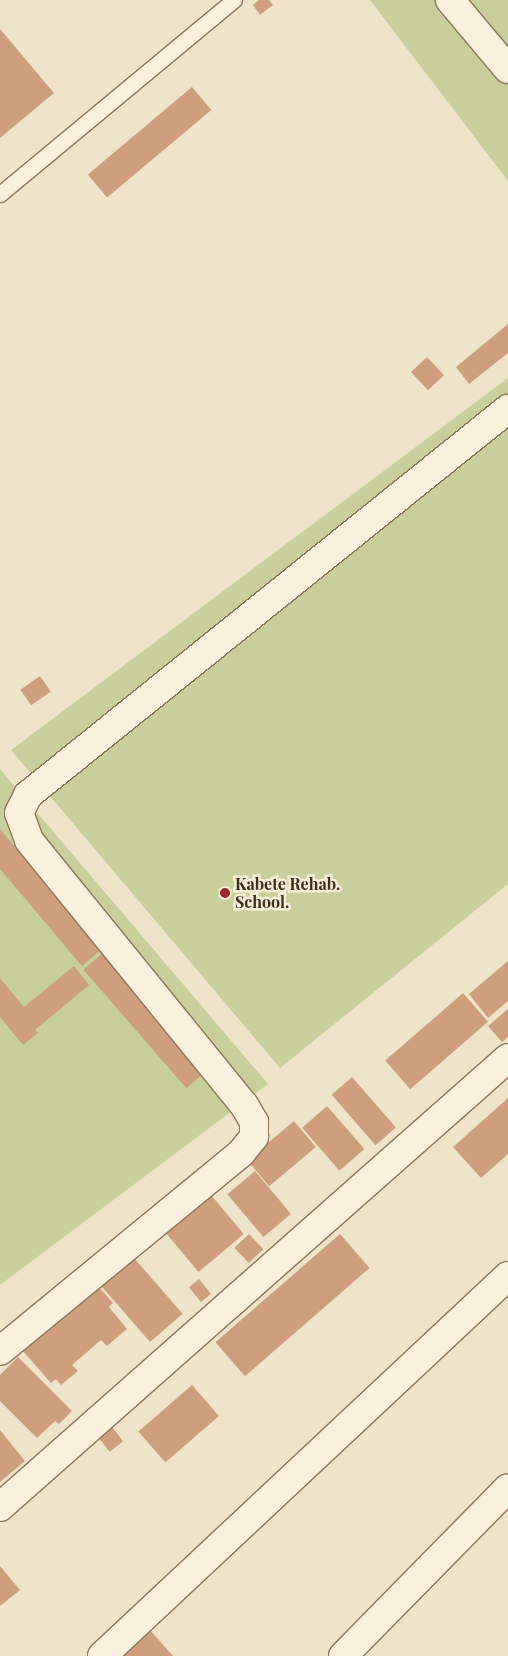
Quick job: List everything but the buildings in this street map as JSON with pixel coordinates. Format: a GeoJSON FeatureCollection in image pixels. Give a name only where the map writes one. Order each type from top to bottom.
{"type":"FeatureCollection","features":[{"type":"Feature","properties":{"kind":"street"},"geometry":{"type":"LineString","coordinates":[[450,0],[508,69]]}},
{"type":"Feature","properties":{"kind":"street"},"geometry":{"type":"LineString","coordinates":[[0,1351],[241,1153],[254,1137],[254,1122],[244,1105],[29,840],[19,813],[28,795],[508,409]]}},
{"type":"Feature","properties":{"kind":"street"},"geometry":{"type":"LineString","coordinates":[[0,1506],[508,1058]]}},
{"type":"Feature","properties":{"kind":"street"},"geometry":{"type":"LineString","coordinates":[[102,1656],[508,1276]]}},
{"type":"Feature","properties":{"kind":"street"},"geometry":{"type":"LineString","coordinates":[[342,1656],[508,1488]]}},
{"type":"Feature","properties":{"kind":"lane"},"geometry":{"type":"LineString","coordinates":[[0,194],[234,0]]}},
{"type":"Feature","properties":{"kind":"green space"},"geometry":{"type":"Polygon","coordinates":[[[370,0],[508,0],[508,181],[370,0]]]}},
{"type":"Feature","properties":{"kind":"green space"},"geometry":{"type":"Polygon","coordinates":[[[508,378],[508,884],[280,1068],[11,750],[508,378]]]}},
{"type":"Feature","properties":{"kind":"green space"},"geometry":{"type":"Polygon","coordinates":[[[0,769],[268,1084],[0,1285],[0,769]]]}},
{"type":"Feature","properties":{"kind":"place","name":"Kabete Rehab. School."},"geometry":{"type":"Point","coordinates":[225,893]}}]}
